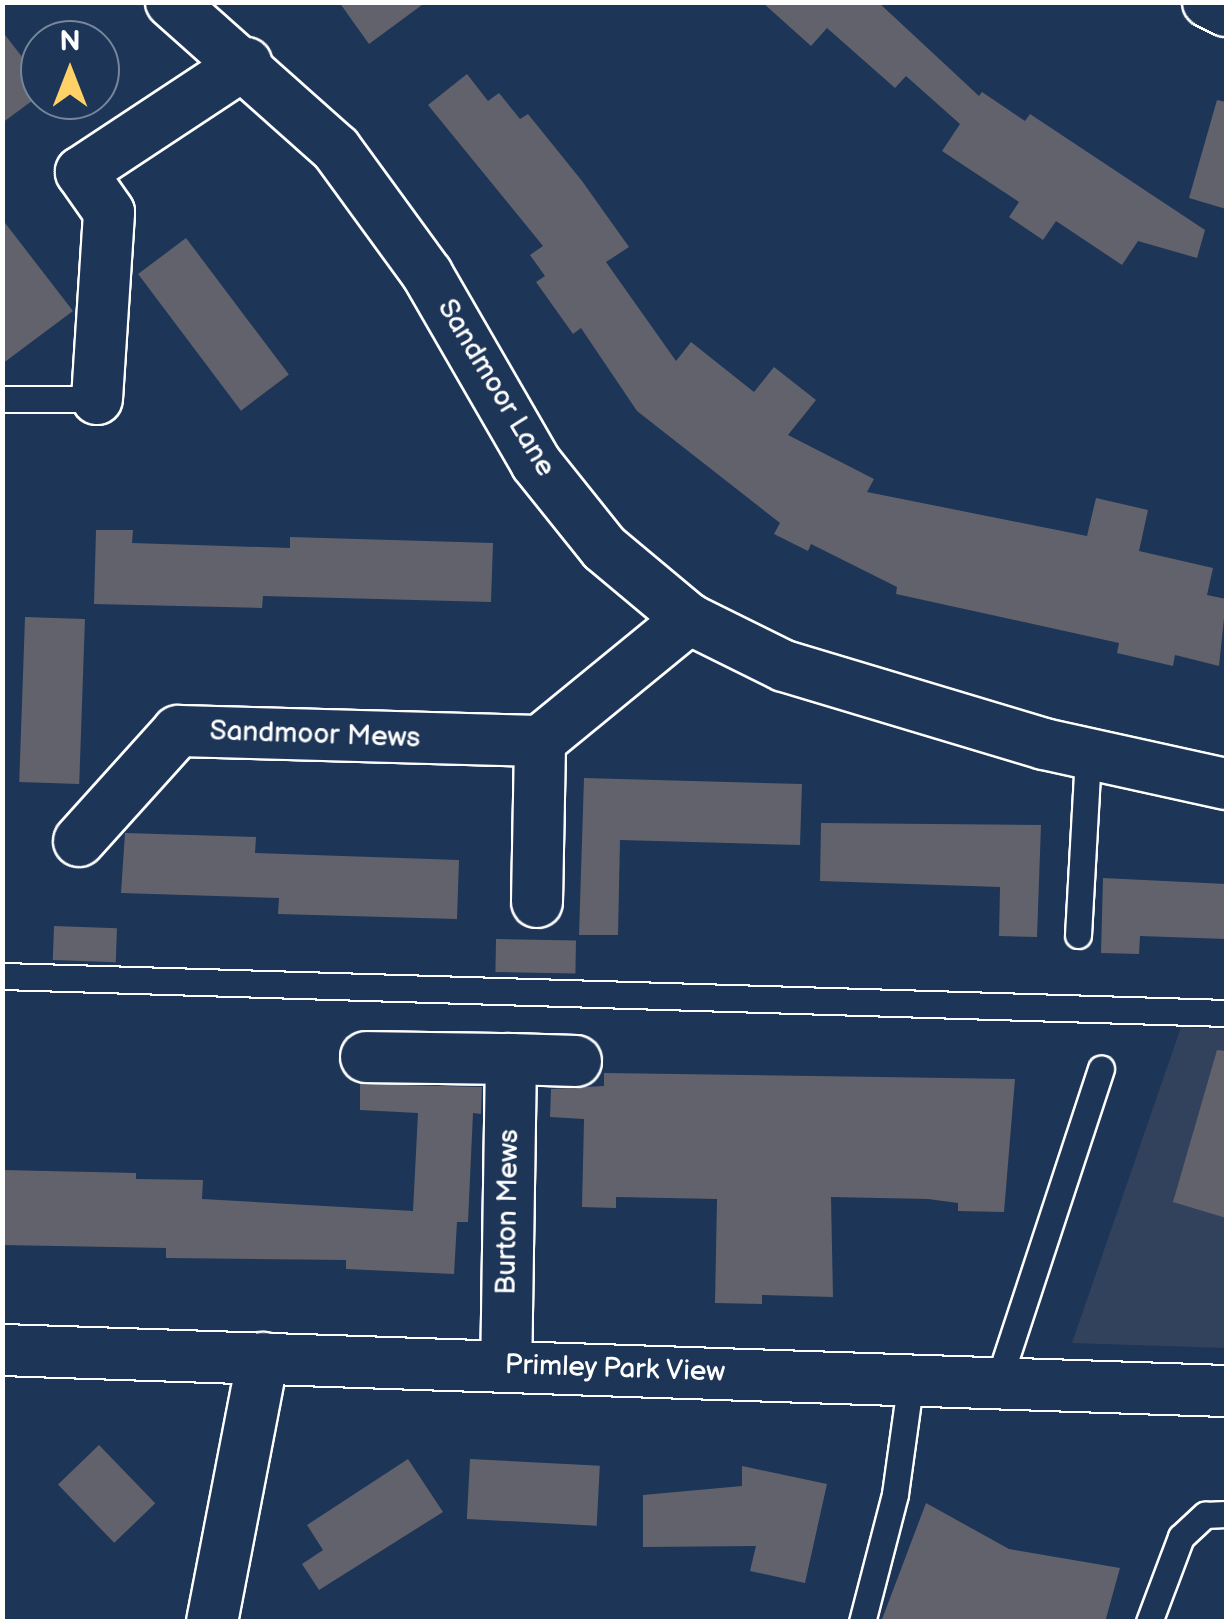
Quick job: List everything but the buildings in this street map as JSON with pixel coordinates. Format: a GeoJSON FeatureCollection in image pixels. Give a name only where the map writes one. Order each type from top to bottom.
{"type":"FeatureCollection","features":[{"type":"Feature","properties":{"kind":"street","name":"Sandmoor Lane"},"geometry":{"type":"LineString","coordinates":[[171,2],[246,63],[348,165],[427,274],[536,462],[604,548],[689,619],[784,666],[1088,754],[1226,784]]}},
{"type":"Feature","properties":{"kind":"street"},"geometry":{"type":"LineString","coordinates":[[1208,2],[1226,11]]}},
{"type":"Feature","properties":{"kind":"street"},"geometry":{"type":"LineString","coordinates":[[96,399],[110,212],[81,172],[246,63]]}},
{"type":"Feature","properties":{"kind":"street"},"geometry":{"type":"LineString","coordinates":[[537,902],[540,740],[689,619]]}},
{"type":"Feature","properties":{"kind":"street","name":"Sandmoor Mews"},"geometry":{"type":"LineString","coordinates":[[79,842],[178,731],[540,740]]}},
{"type":"Feature","properties":{"kind":"street"},"geometry":{"type":"LineString","coordinates":[[366,1056],[576,1061]]}},
{"type":"Feature","properties":{"kind":"street","name":"Burton Mews"},"geometry":{"type":"LineString","coordinates":[[506,1366],[511,1059]]}},
{"type":"Feature","properties":{"kind":"street","name":"Primley Park View"},"geometry":{"type":"LineString","coordinates":[[2,1350],[1226,1392]]}},
{"type":"Feature","properties":{"kind":"street"},"geometry":{"type":"LineString","coordinates":[[212,1622],[263,1358]]}},
{"type":"Feature","properties":{"kind":"lane"},"geometry":{"type":"LineString","coordinates":[[2,399],[96,399]]}},
{"type":"Feature","properties":{"kind":"lane"},"geometry":{"type":"LineString","coordinates":[[1078,935],[1088,754]]}},
{"type":"Feature","properties":{"kind":"lane"},"geometry":{"type":"LineString","coordinates":[[2,976],[1226,1013]]}},
{"type":"Feature","properties":{"kind":"lane"},"geometry":{"type":"LineString","coordinates":[[998,1382],[1101,1069]]}},
{"type":"Feature","properties":{"kind":"lane"},"geometry":{"type":"LineString","coordinates":[[862,1622],[895,1494],[911,1379]]}},
{"type":"Feature","properties":{"kind":"lane"},"geometry":{"type":"LineString","coordinates":[[1149,1622],[1181,1537],[1205,1515],[1226,1514]]}},
{"type":"Feature","properties":{"kind":"shaded area"},"geometry":{"type":"Polygon","coordinates":[[[1181,1027],[1226,1029],[1226,1348],[1072,1343],[1181,1027]]]}}]}
